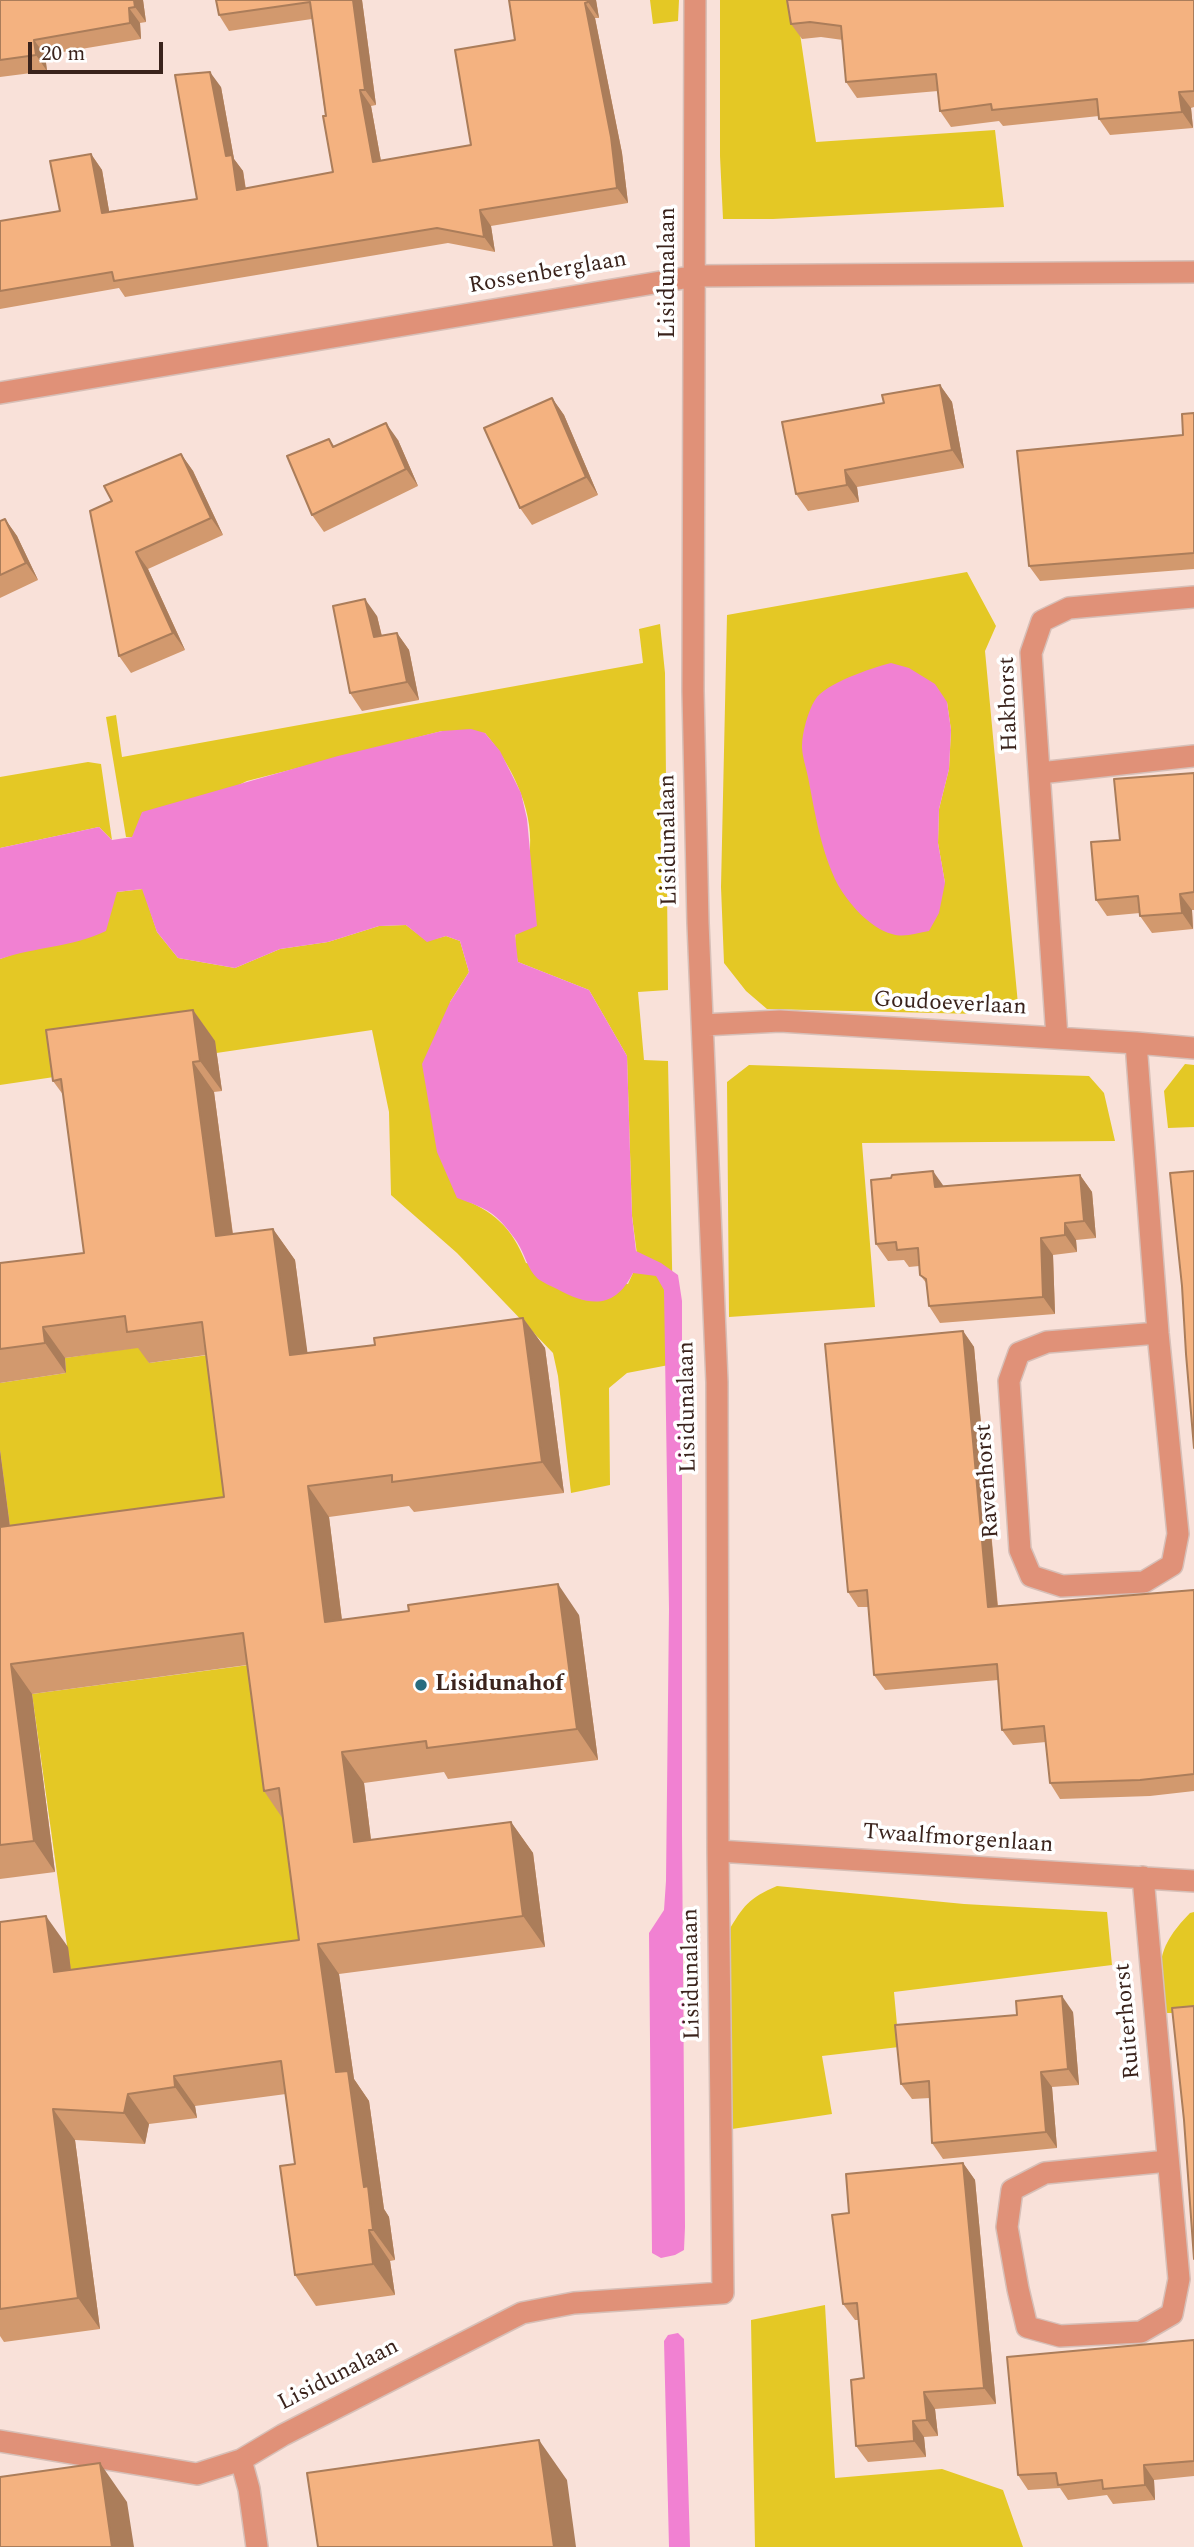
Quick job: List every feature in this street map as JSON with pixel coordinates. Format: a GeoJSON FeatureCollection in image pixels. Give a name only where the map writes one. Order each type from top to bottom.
{"type":"FeatureCollection","features":[{"type":"Feature","properties":{"kind":"street","name":"Lisidunalaan"},"geometry":{"type":"LineString","coordinates":[[0,2441],[197,2474],[241,2460],[293,2429],[522,2313],[587,2301],[723,2294],[717,1382],[703,1025],[694,691],[695,0]]}},
{"type":"Feature","properties":{"kind":"street","name":"Rossenberglaan"},"geometry":{"type":"LineString","coordinates":[[0,393],[696,276],[1194,272]]}},
{"type":"Feature","properties":{"kind":"street","name":"Hakhorst"},"geometry":{"type":"LineString","coordinates":[[1057,1038],[1031,653],[1042,621],[1069,608],[1194,597]]}},
{"type":"Feature","properties":{"kind":"street","name":"Hakhorst"},"geometry":{"type":"LineString","coordinates":[[1040,773],[1194,756]]}},
{"type":"Feature","properties":{"kind":"street","name":"Goudoeverlaan"},"geometry":{"type":"LineString","coordinates":[[703,1025],[780,1021],[1136,1042],[1194,1048]]}},
{"type":"Feature","properties":{"kind":"street","name":"Ravenhorst"},"geometry":{"type":"LineString","coordinates":[[1136,1042],[1158,1334],[1178,1534],[1172,1565],[1144,1582],[1062,1586],[1031,1576],[1020,1550],[1009,1381],[1019,1353],[1047,1342],[1158,1334]]}},
{"type":"Feature","properties":{"kind":"street","name":"Twaalfmorgenlaan"},"geometry":{"type":"LineString","coordinates":[[718,1851],[1194,1881]]}},
{"type":"Feature","properties":{"kind":"street","name":"Ruiterhorst"},"geometry":{"type":"LineString","coordinates":[[1143,1878],[1180,2279],[1172,2314],[1141,2332],[1060,2336],[1027,2327],[1007,2227],[1012,2190],[1045,2173],[1168,2161]]}},
{"type":"Feature","properties":{"kind":"street"},"geometry":{"type":"LineString","coordinates":[[241,2460],[249,2489],[257,2547]]}},
{"type":"Feature","properties":{"kind":"shaded area"},"geometry":{"type":"Polygon","coordinates":[[[650,0],[679,0],[678,21],[653,24],[650,0]]]}},
{"type":"Feature","properties":{"kind":"shaded area"},"geometry":{"type":"Polygon","coordinates":[[[720,0],[795,0],[816,142],[995,130],[1004,207],[773,219],[723,219],[720,156],[720,0]]]}},
{"type":"Feature","properties":{"kind":"shaded area"},"geometry":{"type":"Polygon","coordinates":[[[967,572],[996,626],[985,651],[1019,1015],[767,1009],[746,991],[724,963],[721,887],[727,615],[967,572]],[[947,702],[802,745],[826,854],[945,883],[938,843],[939,809],[949,769],[951,730],[947,702]]]}},
{"type":"Feature","properties":{"kind":"shaded area"},"geometry":{"type":"Polygon","coordinates":[[[660,624],[665,673],[668,990],[638,992],[644,1060],[668,1061],[674,1364],[627,1373],[609,1388],[610,1485],[571,1493],[553,1353],[457,1253],[391,1195],[389,1112],[372,1030],[0,1085],[0,959],[19,952],[117,892],[143,889],[157,932],[178,958],[235,968],[280,949],[328,942],[379,926],[406,925],[427,941],[446,936],[460,941],[469,972],[450,1002],[457,1197],[500,1221],[514,1239],[526,1263],[628,1284],[638,1262],[632,1216],[627,1056],[589,990],[518,962],[516,932],[529,855],[528,817],[511,772],[485,733],[442,731],[247,781],[132,837],[126,837],[106,717],[116,715],[122,757],[643,663],[639,629],[660,624]]]}},
{"type":"Feature","properties":{"kind":"shaded area"},"geometry":{"type":"Polygon","coordinates":[[[891,663],[909,668],[935,684],[947,702],[951,730],[949,769],[939,809],[938,843],[945,883],[939,913],[929,931],[906,935],[884,931],[868,921],[838,885],[819,832],[802,750],[808,716],[820,694],[850,677],[891,663]]]}},
{"type":"Feature","properties":{"kind":"shaded area"},"geometry":{"type":"Polygon","coordinates":[[[471,729],[485,733],[500,751],[521,793],[527,819],[537,926],[515,935],[518,962],[589,990],[627,1056],[632,1216],[636,1251],[678,1275],[682,1301],[685,2227],[684,2250],[661,2258],[652,2253],[649,1933],[664,1910],[666,1881],[669,1609],[664,1290],[656,1276],[633,1273],[626,1285],[610,1299],[591,1301],[569,1295],[534,1275],[517,1242],[496,1217],[457,1198],[437,1152],[422,1064],[450,1002],[469,972],[460,941],[446,936],[427,942],[406,925],[379,926],[328,942],[280,949],[235,968],[178,958],[157,932],[142,889],[117,892],[106,931],[0,959],[0,848],[99,827],[112,840],[132,837],[142,812],[338,756],[442,731],[471,729]]]}},
{"type":"Feature","properties":{"kind":"shaded area"},"geometry":{"type":"Polygon","coordinates":[[[88,762],[101,764],[112,840],[99,827],[0,848],[0,777],[88,762]]]}},
{"type":"Feature","properties":{"kind":"shaded area"},"geometry":{"type":"Polygon","coordinates":[[[1185,1064],[1194,1065],[1194,1127],[1168,1128],[1164,1091],[1185,1064]]]}},
{"type":"Feature","properties":{"kind":"shaded area"},"geometry":{"type":"Polygon","coordinates":[[[749,1065],[1089,1076],[1104,1093],[1115,1141],[862,1143],[875,1307],[729,1317],[727,1082],[749,1065]]]}},
{"type":"Feature","properties":{"kind":"shaded area"},"geometry":{"type":"Polygon","coordinates":[[[146,1346],[149,1363],[223,1353],[246,1528],[14,1559],[0,1450],[0,1383],[66,1373],[65,1358],[146,1346]]]}},
{"type":"Feature","properties":{"kind":"shaded area"},"geometry":{"type":"Polygon","coordinates":[[[264,1663],[321,1970],[75,2003],[32,1694],[264,1663]]]}},
{"type":"Feature","properties":{"kind":"shaded area"},"geometry":{"type":"Polygon","coordinates":[[[777,1886],[964,1904],[1107,1912],[1112,1965],[894,1992],[899,2047],[822,2056],[832,2114],[732,2129],[728,1932],[748,1904],[777,1886]]]}},
{"type":"Feature","properties":{"kind":"shaded area"},"geometry":{"type":"Polygon","coordinates":[[[1194,1912],[1194,2013],[1161,2013],[1160,1970],[1165,1948],[1178,1926],[1194,1912]]]}},
{"type":"Feature","properties":{"kind":"shaded area"},"geometry":{"type":"Polygon","coordinates":[[[825,2305],[835,2478],[942,2469],[1003,2490],[1023,2547],[755,2547],[751,2320],[825,2305]]]}},
{"type":"Feature","properties":{"kind":"shaded area"},"geometry":{"type":"Polygon","coordinates":[[[678,2333],[684,2339],[690,2547],[669,2547],[664,2341],[668,2335],[678,2333]]]}},
{"type":"Feature","properties":{"kind":"building"},"geometry":{"type":"Polygon","coordinates":[[[0,0],[134,0],[135,7],[129,8],[130,23],[34,40],[36,55],[0,60],[0,0]]]}},
{"type":"Feature","properties":{"kind":"building"},"geometry":{"type":"Polygon","coordinates":[[[216,0],[353,0],[365,90],[360,90],[373,162],[471,145],[455,50],[515,40],[509,0],[588,0],[585,3],[611,137],[617,188],[480,210],[484,237],[437,228],[114,281],[112,272],[0,291],[0,221],[60,211],[50,161],[91,154],[102,213],[197,199],[175,75],[210,72],[226,156],[232,155],[237,190],[333,172],[323,116],[326,116],[310,2],[219,15],[216,0]]]}},
{"type":"Feature","properties":{"kind":"building"},"geometry":{"type":"Polygon","coordinates":[[[787,0],[1194,0],[1194,91],[1179,92],[1182,112],[1099,119],[1097,99],[992,110],[991,104],[940,111],[936,74],[846,82],[841,26],[810,22],[791,24],[787,0]]]}},
{"type":"Feature","properties":{"kind":"building"},"geometry":{"type":"Polygon","coordinates":[[[940,385],[952,450],[845,470],[847,485],[796,494],[782,422],[884,403],[882,395],[940,385]]]}},
{"type":"Feature","properties":{"kind":"building"},"geometry":{"type":"Polygon","coordinates":[[[552,398],[586,477],[520,508],[484,428],[552,398]]]}},
{"type":"Feature","properties":{"kind":"building"},"geometry":{"type":"Polygon","coordinates":[[[1194,413],[1194,553],[1029,566],[1017,451],[1183,435],[1182,414],[1194,413]]]}},
{"type":"Feature","properties":{"kind":"building"},"geometry":{"type":"Polygon","coordinates":[[[386,423],[406,469],[312,515],[287,456],[329,439],[333,447],[386,423]]]}},
{"type":"Feature","properties":{"kind":"building"},"geometry":{"type":"Polygon","coordinates":[[[181,454],[211,518],[136,552],[173,633],[119,656],[90,511],[112,501],[104,486],[181,454]]]}},
{"type":"Feature","properties":{"kind":"building"},"geometry":{"type":"Polygon","coordinates":[[[5,519],[26,563],[0,575],[0,521],[5,519]]]}},
{"type":"Feature","properties":{"kind":"building"},"geometry":{"type":"Polygon","coordinates":[[[365,599],[374,637],[397,633],[407,682],[350,693],[333,606],[365,599]]]}},
{"type":"Feature","properties":{"kind":"building"},"geometry":{"type":"Polygon","coordinates":[[[1194,773],[1194,892],[1180,894],[1182,913],[1140,916],[1138,896],[1096,900],[1091,842],[1120,840],[1114,779],[1194,773]]]}},
{"type":"Feature","properties":{"kind":"building","name":"Lisidunahof"},"geometry":{"type":"Polygon","coordinates":[[[193,1010],[200,1061],[193,1062],[216,1236],[273,1229],[290,1355],[375,1345],[374,1338],[523,1318],[542,1462],[392,1482],[392,1475],[308,1486],[325,1622],[409,1611],[408,1605],[558,1584],[577,1729],[427,1748],[426,1741],[342,1752],[354,1842],[511,1822],[523,1916],[318,1944],[336,2072],[348,2071],[364,2187],[368,2186],[373,2230],[369,2230],[373,2264],[295,2275],[280,2166],[295,2164],[281,2061],[174,2076],[175,2087],[128,2094],[124,2113],[53,2109],[78,2298],[0,2309],[0,1922],[46,1916],[54,1972],[299,1940],[279,1788],[264,1791],[243,1633],[11,1664],[34,1841],[0,1845],[0,1527],[224,1497],[202,1322],[127,1332],[125,1316],[43,1327],[45,1343],[0,1349],[0,1263],[84,1253],[61,1079],[53,1081],[46,1030],[193,1010]]]}},
{"type":"Feature","properties":{"kind":"building"},"geometry":{"type":"Polygon","coordinates":[[[933,1171],[935,1187],[1080,1175],[1084,1221],[1065,1223],[1065,1235],[1041,1238],[1043,1297],[929,1306],[926,1279],[920,1275],[918,1248],[897,1250],[896,1242],[876,1244],[871,1180],[933,1171]]]}},
{"type":"Feature","properties":{"kind":"building"},"geometry":{"type":"Polygon","coordinates":[[[1194,1171],[1194,1448],[1182,1286],[1170,1173],[1194,1171]]]}},
{"type":"Feature","properties":{"kind":"building"},"geometry":{"type":"Polygon","coordinates":[[[963,1331],[988,1607],[1194,1590],[1194,1774],[1140,1780],[1050,1783],[1044,1726],[1002,1730],[997,1664],[874,1675],[867,1590],[848,1592],[825,1344],[963,1331]]]}},
{"type":"Feature","properties":{"kind":"building"},"geometry":{"type":"Polygon","coordinates":[[[1062,1996],[1068,2069],[1041,2072],[1046,2132],[932,2143],[929,2081],[901,2084],[895,2025],[1017,2015],[1016,2001],[1062,1996]]]}},
{"type":"Feature","properties":{"kind":"building"},"geometry":{"type":"Polygon","coordinates":[[[1194,2006],[1194,2259],[1184,2120],[1172,2008],[1194,2006]]]}},
{"type":"Feature","properties":{"kind":"building"},"geometry":{"type":"Polygon","coordinates":[[[963,2163],[984,2388],[924,2392],[927,2420],[913,2421],[914,2441],[856,2446],[851,2380],[864,2378],[857,2303],[843,2304],[832,2215],[849,2213],[846,2174],[963,2163]]]}},
{"type":"Feature","properties":{"kind":"building"},"geometry":{"type":"Polygon","coordinates":[[[1194,2340],[1194,2461],[1144,2465],[1145,2485],[1103,2489],[1102,2480],[1058,2485],[1056,2473],[1018,2475],[1007,2357],[1194,2340]]]}},
{"type":"Feature","properties":{"kind":"building"},"geometry":{"type":"Polygon","coordinates":[[[539,2440],[554,2547],[318,2547],[307,2473],[539,2440]]]}},
{"type":"Feature","properties":{"kind":"building"},"geometry":{"type":"Polygon","coordinates":[[[100,2463],[112,2547],[0,2547],[0,2477],[100,2463]]]}},
{"type":"Feature","properties":{"kind":"place","name":"Lisidunahof"},"geometry":{"type":"Point","coordinates":[421,1685]}}]}
